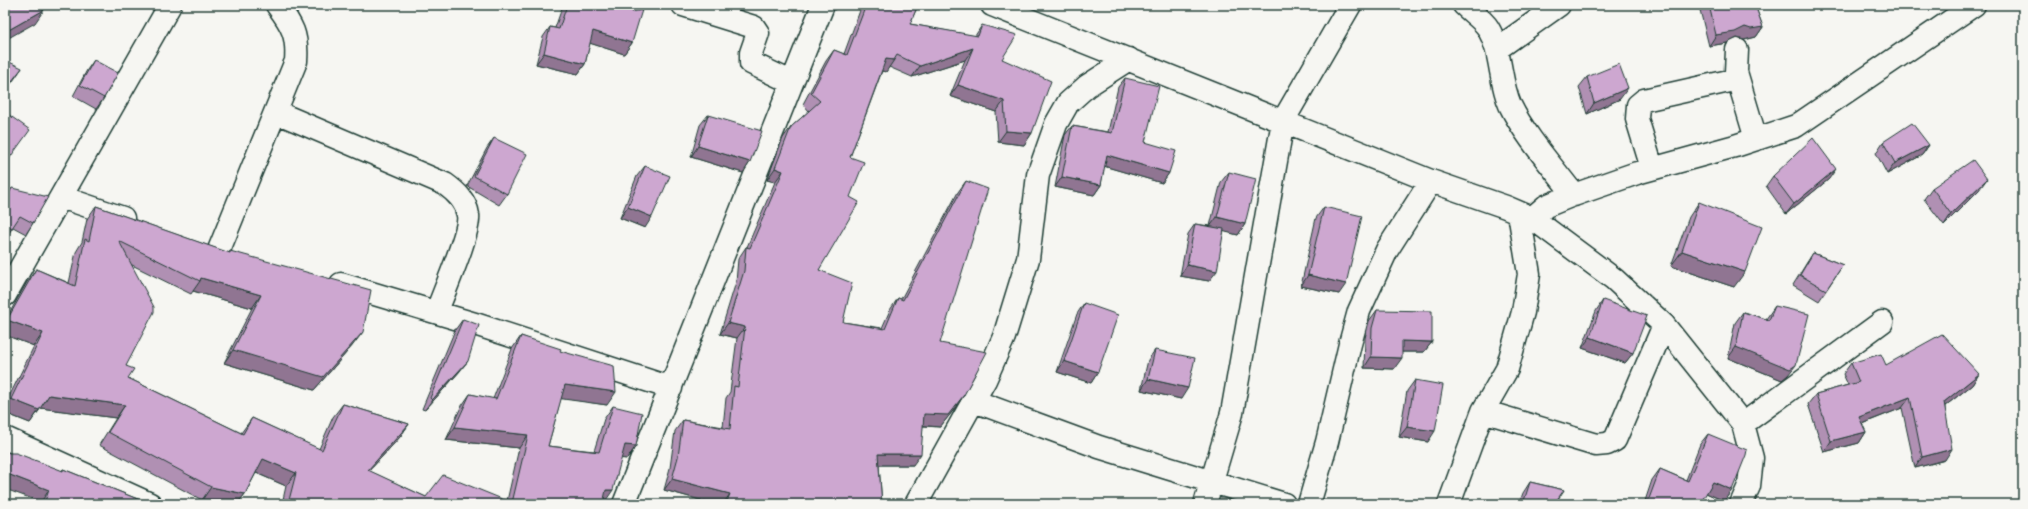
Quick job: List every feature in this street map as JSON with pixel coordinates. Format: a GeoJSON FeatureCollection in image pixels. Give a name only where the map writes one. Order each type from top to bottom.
{"type":"FeatureCollection","features":[{"type":"Feature","properties":{"kind":"street"},"geometry":{"type":"LineString","coordinates":[[5,295],[170,5]]}},
{"type":"Feature","properties":{"kind":"street"},"geometry":{"type":"LineString","coordinates":[[219,250],[296,61],[297,46],[292,26],[277,5]]}},
{"type":"Feature","properties":{"kind":"street"},"geometry":{"type":"LineString","coordinates":[[682,5],[754,27],[758,32],[751,53],[751,63],[791,82]]}},
{"type":"Feature","properties":{"kind":"street"},"geometry":{"type":"LineString","coordinates":[[624,504],[672,388],[791,82],[823,5]]}},
{"type":"Feature","properties":{"kind":"street"},"geometry":{"type":"LineString","coordinates":[[992,5],[1431,181],[1532,212],[1614,279],[1664,324],[1743,424],[1752,458],[1748,486],[1741,504]]}},
{"type":"Feature","properties":{"kind":"street"},"geometry":{"type":"LineString","coordinates":[[1205,504],[1232,414],[1283,121],[1350,5]]}},
{"type":"Feature","properties":{"kind":"street"},"geometry":{"type":"LineString","coordinates":[[1464,5],[1488,27],[1497,49],[1503,83],[1510,104],[1522,126],[1571,196]]}},
{"type":"Feature","properties":{"kind":"street"},"geometry":{"type":"LineString","coordinates":[[1497,49],[1559,5]]}},
{"type":"Feature","properties":{"kind":"street"},"geometry":{"type":"LineString","coordinates":[[1532,212],[1571,196],[1652,168],[1756,139],[1796,126],[1974,5]]}},
{"type":"Feature","properties":{"kind":"street"},"geometry":{"type":"LineString","coordinates":[[1737,50],[1735,65],[1756,139]]}},
{"type":"Feature","properties":{"kind":"street"},"geometry":{"type":"LineString","coordinates":[[916,504],[974,401],[1004,337],[1026,266],[1038,175],[1056,124],[1068,103],[1087,86],[1129,59]]}},
{"type":"Feature","properties":{"kind":"street"},"geometry":{"type":"LineString","coordinates":[[1652,168],[1637,119],[1638,105],[1644,100],[1738,79]]}},
{"type":"Feature","properties":{"kind":"street"},"geometry":{"type":"LineString","coordinates":[[276,112],[445,184],[459,194],[468,216],[466,228],[437,312]]}},
{"type":"Feature","properties":{"kind":"street"},"geometry":{"type":"LineString","coordinates":[[1309,504],[1327,442],[1359,311],[1388,250],[1431,181]]}},
{"type":"Feature","properties":{"kind":"street"},"geometry":{"type":"LineString","coordinates":[[61,197],[144,225]]}},
{"type":"Feature","properties":{"kind":"street"},"geometry":{"type":"LineString","coordinates":[[1449,504],[1483,411],[1507,369],[1523,312],[1529,274],[1532,212]]}},
{"type":"Feature","properties":{"kind":"street"},"geometry":{"type":"LineString","coordinates":[[196,242],[241,256]]}},
{"type":"Feature","properties":{"kind":"street"},"geometry":{"type":"LineString","coordinates":[[320,278],[437,312],[672,388]]}},
{"type":"Feature","properties":{"kind":"street"},"geometry":{"type":"LineString","coordinates":[[1743,424],[1882,322]]}},
{"type":"Feature","properties":{"kind":"street"},"geometry":{"type":"LineString","coordinates":[[1483,411],[1596,445],[1607,444],[1615,440],[1664,324]]}},
{"type":"Feature","properties":{"kind":"street"},"geometry":{"type":"LineString","coordinates":[[974,401],[1099,447],[1284,504]]}},
{"type":"Feature","properties":{"kind":"street"},"geometry":{"type":"LineString","coordinates":[[6,444],[150,504]]}},
{"type":"Feature","properties":{"kind":"building"},"geometry":{"type":"Polygon","coordinates":[[[5,5],[36,5],[44,10],[5,32],[5,5]]]}},
{"type":"Feature","properties":{"kind":"building"},"geometry":{"type":"Polygon","coordinates":[[[567,5],[634,5],[632,12],[642,10],[632,43],[593,31],[585,64],[544,53],[550,27],[559,29],[567,5]]]}},
{"type":"Feature","properties":{"kind":"building"},"geometry":{"type":"Polygon","coordinates":[[[866,5],[918,5],[910,24],[978,36],[982,25],[1017,35],[1002,59],[1051,81],[1032,133],[1006,131],[1004,101],[958,85],[973,48],[920,66],[897,55],[894,60],[886,59],[850,157],[864,162],[850,197],[859,202],[819,270],[852,283],[843,322],[885,329],[898,298],[903,300],[966,181],[988,189],[940,343],[987,352],[964,395],[948,415],[924,414],[921,454],[878,454],[882,504],[726,504],[730,494],[672,479],[678,457],[683,420],[730,429],[734,386],[738,387],[745,327],[728,323],[744,271],[746,247],[750,248],[783,171],[775,168],[791,127],[820,101],[811,93],[834,50],[847,55],[866,5]]]}},
{"type":"Feature","properties":{"kind":"building"},"geometry":{"type":"Polygon","coordinates":[[[1709,5],[1755,5],[1763,27],[1751,29],[1745,27],[1735,32],[1716,35],[1709,5]]]}},
{"type":"Feature","properties":{"kind":"building"},"geometry":{"type":"Polygon","coordinates":[[[5,60],[22,68],[5,90],[5,60]]]}},
{"type":"Feature","properties":{"kind":"building"},"geometry":{"type":"Polygon","coordinates":[[[94,60],[118,73],[104,98],[80,85],[94,60]]]}},
{"type":"Feature","properties":{"kind":"building"},"geometry":{"type":"Polygon","coordinates":[[[1619,64],[1628,88],[1594,103],[1587,77],[1619,64]]]}},
{"type":"Feature","properties":{"kind":"building"},"geometry":{"type":"Polygon","coordinates":[[[1125,78],[1159,86],[1145,142],[1176,151],[1169,173],[1107,155],[1101,185],[1062,177],[1072,126],[1112,133],[1125,78]]]}},
{"type":"Feature","properties":{"kind":"building"},"geometry":{"type":"Polygon","coordinates":[[[5,112],[30,130],[6,163],[5,162],[5,112]]]}},
{"type":"Feature","properties":{"kind":"building"},"geometry":{"type":"Polygon","coordinates":[[[708,115],[762,131],[750,162],[698,146],[708,115]]]}},
{"type":"Feature","properties":{"kind":"building"},"geometry":{"type":"Polygon","coordinates":[[[1912,123],[1929,145],[1895,163],[1883,142],[1912,123]]]}},
{"type":"Feature","properties":{"kind":"building"},"geometry":{"type":"Polygon","coordinates":[[[494,138],[527,154],[507,194],[474,176],[494,138]]]}},
{"type":"Feature","properties":{"kind":"building"},"geometry":{"type":"Polygon","coordinates":[[[1813,138],[1836,169],[1794,204],[1773,176],[1813,138]]]}},
{"type":"Feature","properties":{"kind":"building"},"geometry":{"type":"Polygon","coordinates":[[[1973,160],[1987,179],[1951,214],[1932,188],[1973,160]]]}},
{"type":"Feature","properties":{"kind":"building"},"geometry":{"type":"Polygon","coordinates":[[[645,166],[670,176],[652,217],[628,207],[645,166]]]}},
{"type":"Feature","properties":{"kind":"building"},"geometry":{"type":"Polygon","coordinates":[[[1229,172],[1256,179],[1245,224],[1217,217],[1229,172]]]}},
{"type":"Feature","properties":{"kind":"building"},"geometry":{"type":"Polygon","coordinates":[[[12,188],[48,197],[33,223],[20,216],[12,228],[5,224],[5,200],[12,188]]]}},
{"type":"Feature","properties":{"kind":"building"},"geometry":{"type":"Polygon","coordinates":[[[1699,202],[1762,227],[1745,272],[1682,251],[1699,202]]]}},
{"type":"Feature","properties":{"kind":"building"},"geometry":{"type":"Polygon","coordinates":[[[96,206],[230,253],[230,251],[371,290],[363,332],[323,377],[233,350],[261,295],[201,278],[200,281],[119,241],[154,307],[154,312],[126,366],[134,369],[128,378],[243,434],[252,418],[322,450],[343,404],[409,424],[368,470],[426,497],[443,475],[512,503],[528,435],[455,427],[470,394],[496,399],[521,336],[561,349],[560,351],[614,366],[616,392],[565,385],[548,446],[599,452],[613,406],[642,413],[636,446],[625,445],[613,490],[606,490],[603,504],[288,504],[296,473],[263,459],[245,494],[211,487],[108,432],[125,405],[49,395],[39,410],[11,399],[43,333],[7,320],[36,269],[75,286],[85,239],[89,241],[96,206]]]}},
{"type":"Feature","properties":{"kind":"building"},"geometry":{"type":"Polygon","coordinates":[[[1324,207],[1362,216],[1346,284],[1308,275],[1324,207]]]}},
{"type":"Feature","properties":{"kind":"building"},"geometry":{"type":"Polygon","coordinates":[[[1195,224],[1224,229],[1217,271],[1187,265],[1195,224]]]}},
{"type":"Feature","properties":{"kind":"building"},"geometry":{"type":"Polygon","coordinates":[[[1813,253],[1843,265],[1826,290],[1800,275],[1813,253]]]}},
{"type":"Feature","properties":{"kind":"building"},"geometry":{"type":"Polygon","coordinates":[[[1603,300],[1647,316],[1633,353],[1590,337],[1603,300]]]}},
{"type":"Feature","properties":{"kind":"building"},"geometry":{"type":"Polygon","coordinates":[[[1084,303],[1118,315],[1098,372],[1064,361],[1084,303]]]}},
{"type":"Feature","properties":{"kind":"building"},"geometry":{"type":"Polygon","coordinates":[[[1775,306],[1809,314],[1796,365],[1790,369],[1736,347],[1743,312],[1769,320],[1775,306]]]}},
{"type":"Feature","properties":{"kind":"building"},"geometry":{"type":"Polygon","coordinates":[[[1377,310],[1432,311],[1432,342],[1402,341],[1402,358],[1371,357],[1372,328],[1377,310]]]}},
{"type":"Feature","properties":{"kind":"building"},"geometry":{"type":"Polygon","coordinates":[[[463,319],[479,325],[468,361],[432,400],[430,398],[463,319]]]}},
{"type":"Feature","properties":{"kind":"building"},"geometry":{"type":"Polygon","coordinates":[[[1942,334],[1979,374],[1944,402],[1952,449],[1922,457],[1910,397],[1859,417],[1866,432],[1831,441],[1816,394],[1859,382],[1851,363],[1881,354],[1886,365],[1942,334]]]}},
{"type":"Feature","properties":{"kind":"building"},"geometry":{"type":"Polygon","coordinates":[[[1155,350],[1195,358],[1188,388],[1148,379],[1155,350]]]}},
{"type":"Feature","properties":{"kind":"building"},"geometry":{"type":"Polygon","coordinates":[[[1415,380],[1443,385],[1435,431],[1407,427],[1415,380]]]}},
{"type":"Feature","properties":{"kind":"building"},"geometry":{"type":"Polygon","coordinates":[[[1708,434],[1747,450],[1732,490],[1713,482],[1700,504],[1647,504],[1660,469],[1688,481],[1708,434]]]}},
{"type":"Feature","properties":{"kind":"building"},"geometry":{"type":"Polygon","coordinates":[[[5,450],[9,453],[16,453],[63,471],[63,469],[150,504],[44,504],[49,490],[5,473],[5,450]]]}},
{"type":"Feature","properties":{"kind":"building"},"geometry":{"type":"Polygon","coordinates":[[[1530,482],[1564,490],[1554,504],[1523,504],[1530,482]]]}}]}
